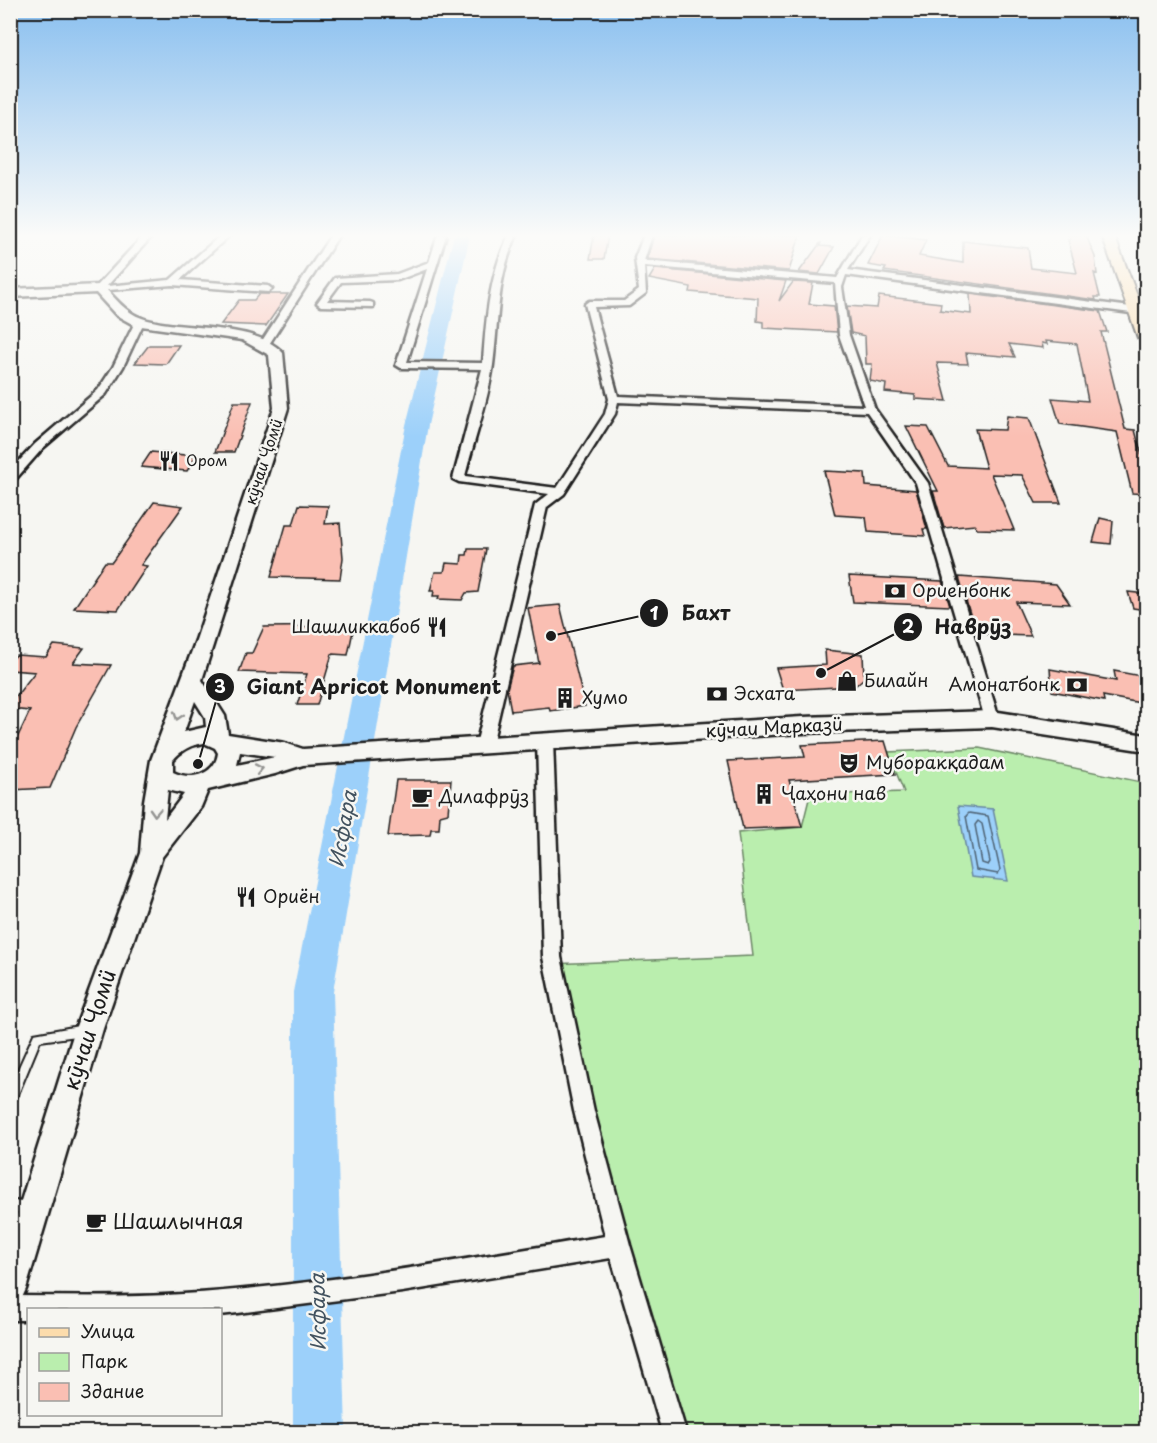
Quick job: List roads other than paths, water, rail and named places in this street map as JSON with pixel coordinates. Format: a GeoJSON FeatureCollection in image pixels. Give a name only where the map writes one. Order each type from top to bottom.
{"type":"FeatureCollection","features":[{"type":"Feature","properties":{"kind":"main road"},"geometry":{"type":"LineString","coordinates":[[112,302],[121,312],[139,322],[245,338],[263,347]]}},
{"type":"Feature","properties":{"kind":"main road"},"geometry":{"type":"LineString","coordinates":[[1142,312],[1146,338]]}},
{"type":"Feature","properties":{"kind":"main road","name":"кӯчаи Ҷомӣ"},"geometry":{"type":"LineString","coordinates":[[10,1289],[22,1207],[152,853],[155,801],[163,762],[206,640],[281,408],[276,353],[263,347]]}},
{"type":"Feature","properties":{"kind":"main road"},"geometry":{"type":"LineString","coordinates":[[152,853],[206,781],[228,763],[230,755],[221,740],[215,716],[191,679]]}},
{"type":"Feature","properties":{"kind":"main road","name":"кӯчаи Марказӣ"},"geometry":{"type":"LineString","coordinates":[[310,757],[802,725],[992,719],[1146,743]]}},
{"type":"Feature","properties":{"kind":"main road"},"geometry":{"type":"LineString","coordinates":[[195,736],[310,757],[187,787],[169,782],[163,762],[174,745],[195,736]]}},
{"type":"Feature","properties":{"kind":"street"},"geometry":{"type":"LineString","coordinates":[[263,347],[291,302]]}},
{"type":"Feature","properties":{"kind":"street"},"geometry":{"type":"LineString","coordinates":[[321,302],[370,305]]}},
{"type":"Feature","properties":{"kind":"street"},"geometry":{"type":"LineString","coordinates":[[421,302],[401,365],[488,366]]}},
{"type":"Feature","properties":{"kind":"street"},"geometry":{"type":"LineString","coordinates":[[494,302],[488,366],[459,479],[560,492]]}},
{"type":"Feature","properties":{"kind":"street"},"geometry":{"type":"LineString","coordinates":[[484,745],[541,505],[560,492],[610,414],[614,399],[589,304],[628,302]]}},
{"type":"Feature","properties":{"kind":"street"},"geometry":{"type":"LineString","coordinates":[[840,302],[844,335],[870,409],[922,483],[992,719]]}},
{"type":"Feature","properties":{"kind":"street"},"geometry":{"type":"LineString","coordinates":[[1059,302],[1142,312]]}},
{"type":"Feature","properties":{"kind":"street"},"geometry":{"type":"LineString","coordinates":[[10,479],[39,446],[102,392],[118,367],[139,322]]}},
{"type":"Feature","properties":{"kind":"street"},"geometry":{"type":"LineString","coordinates":[[614,399],[870,409]]}},
{"type":"Feature","properties":{"kind":"street"},"geometry":{"type":"LineString","coordinates":[[545,741],[552,957],[584,1111],[619,1245],[674,1432]]}},
{"type":"Feature","properties":{"kind":"street"},"geometry":{"type":"LineString","coordinates":[[10,1308],[182,1306],[266,1298],[395,1282],[619,1245]]}},
{"type":"Feature","properties":{"kind":"lane"},"geometry":{"type":"LineString","coordinates":[[10,1100],[37,1037],[89,1029]]}},
{"type":"Feature","properties":{"kind":"water"},"geometry":{"type":"Polygon","coordinates":[[[958,806],[993,809],[1008,881],[971,877],[958,806]]]}},
{"type":"Feature","properties":{"kind":"waterway","name":"Исфара"},"geometry":{"type":"LineString","coordinates":[[319,1432],[313,992],[417,425],[446,302]]}},
{"type":"Feature","properties":{"kind":"place","name":"Ором"},"geometry":{"type":"Point","coordinates":[169,461]}},
{"type":"Feature","properties":{"kind":"place","name":"Ориенбонк"},"geometry":{"type":"Point","coordinates":[895,591]}},
{"type":"Feature","properties":{"kind":"place","name":"Шашликкабоб"},"geometry":{"type":"Point","coordinates":[437,627]}},
{"type":"Feature","properties":{"kind":"place","name":"Бахт"},"geometry":{"type":"Point","coordinates":[551,636]}},
{"type":"Feature","properties":{"kind":"place","name":"Наврӯз"},"geometry":{"type":"Point","coordinates":[821,673]}},
{"type":"Feature","properties":{"kind":"place","name":"Билайн"},"geometry":{"type":"Point","coordinates":[847,681]}},
{"type":"Feature","properties":{"kind":"place","name":"Амонатбонк"},"geometry":{"type":"Point","coordinates":[1077,685]}},
{"type":"Feature","properties":{"kind":"place","name":"Эсхата"},"geometry":{"type":"Point","coordinates":[717,694]}},
{"type":"Feature","properties":{"kind":"place","name":"Хумо"},"geometry":{"type":"Point","coordinates":[565,698]}},
{"type":"Feature","properties":{"kind":"place","name":"Муборакқадам"},"geometry":{"type":"Point","coordinates":[849,763]}},
{"type":"Feature","properties":{"kind":"place","name":"Giant Apricot Monument"},"geometry":{"type":"Point","coordinates":[198,764]}},
{"type":"Feature","properties":{"kind":"place","name":"Ҷаҳони нав"},"geometry":{"type":"Point","coordinates":[764,794]}},
{"type":"Feature","properties":{"kind":"place","name":"Дилафрӯз"},"geometry":{"type":"Point","coordinates":[422,797]}},
{"type":"Feature","properties":{"kind":"place","name":"Ориён"},"geometry":{"type":"Point","coordinates":[246,897]}},
{"type":"Feature","properties":{"kind":"place","name":"Шашлычная"},"geometry":{"type":"Point","coordinates":[96,1222]}}]}
